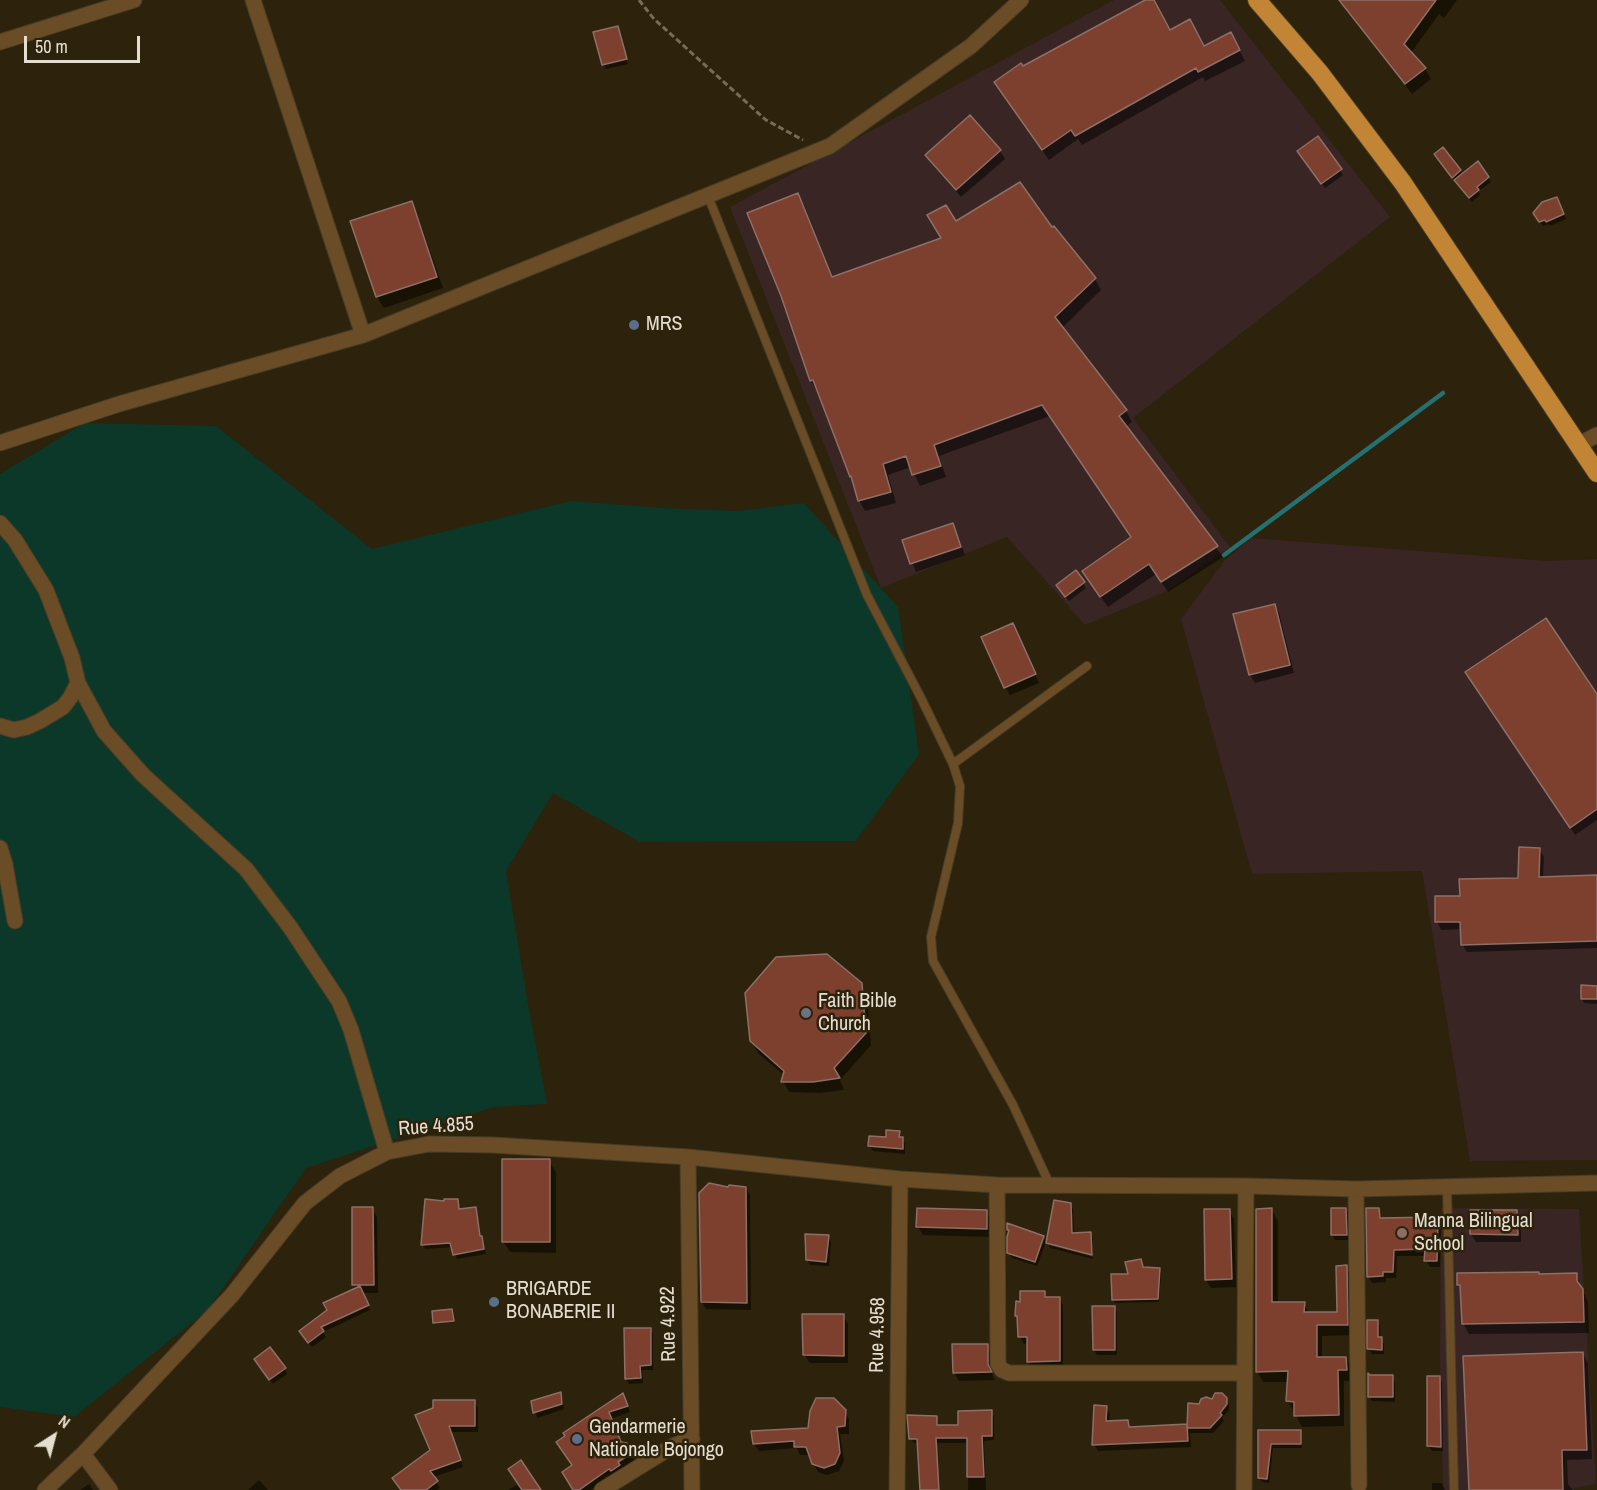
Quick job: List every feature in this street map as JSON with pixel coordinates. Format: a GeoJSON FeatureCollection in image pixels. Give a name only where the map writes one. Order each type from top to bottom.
{"type":"FeatureCollection","features":[{"type":"Feature","properties":{"kind":"highway"},"geometry":{"type":"LineString","coordinates":[[1257,0],[1320,73],[1403,183],[1597,473]]}},
{"type":"Feature","properties":{"kind":"street"},"geometry":{"type":"LineString","coordinates":[[0,42],[134,0]]}},
{"type":"Feature","properties":{"kind":"street"},"geometry":{"type":"LineString","coordinates":[[253,0],[363,335]]}},
{"type":"Feature","properties":{"kind":"street"},"geometry":{"type":"LineString","coordinates":[[0,443],[119,404],[363,335],[830,146],[971,46],[1021,0]]}},
{"type":"Feature","properties":{"kind":"street"},"geometry":{"type":"LineString","coordinates":[[1578,445],[1597,435]]}},
{"type":"Feature","properties":{"kind":"street"},"geometry":{"type":"LineString","coordinates":[[0,523],[15,540],[46,590],[72,658],[78,683],[104,731],[143,776],[246,869],[290,927],[339,1001],[351,1030],[387,1152]]}},
{"type":"Feature","properties":{"kind":"street"},"geometry":{"type":"LineString","coordinates":[[0,726],[14,730],[40,721],[63,707],[78,683]]}},
{"type":"Feature","properties":{"kind":"street"},"geometry":{"type":"LineString","coordinates":[[0,848],[15,921]]}},
{"type":"Feature","properties":{"kind":"street","name":"Rue 4.855"},"geometry":{"type":"LineString","coordinates":[[45,1490],[83,1454],[232,1294],[305,1203],[340,1176],[387,1152],[429,1144],[493,1144],[688,1157],[900,1179],[997,1185],[1356,1189],[1597,1183]]}},
{"type":"Feature","properties":{"kind":"street","name":"Rue 4.922"},"geometry":{"type":"LineString","coordinates":[[688,1157],[692,1490]]}},
{"type":"Feature","properties":{"kind":"street","name":"Rue 4.958"},"geometry":{"type":"LineString","coordinates":[[897,1490],[900,1179]]}},
{"type":"Feature","properties":{"kind":"street"},"geometry":{"type":"LineString","coordinates":[[997,1185],[998,1364],[1002,1370],[1009,1373],[1245,1373]]}},
{"type":"Feature","properties":{"kind":"street"},"geometry":{"type":"LineString","coordinates":[[1244,1490],[1246,1186]]}},
{"type":"Feature","properties":{"kind":"street"},"geometry":{"type":"LineString","coordinates":[[1356,1189],[1359,1485]]}},
{"type":"Feature","properties":{"kind":"street"},"geometry":{"type":"LineString","coordinates":[[602,1490],[673,1446],[692,1439]]}},
{"type":"Feature","properties":{"kind":"street"},"geometry":{"type":"LineString","coordinates":[[83,1454],[110,1490]]}},
{"type":"Feature","properties":{"kind":"lane"},"geometry":{"type":"LineString","coordinates":[[708,196],[867,595],[953,764],[960,786],[958,823],[931,937],[933,961],[1013,1105],[1050,1185]]}},
{"type":"Feature","properties":{"kind":"lane"},"geometry":{"type":"LineString","coordinates":[[953,764],[1087,666]]}},
{"type":"Feature","properties":{"kind":"lane"},"geometry":{"type":"LineString","coordinates":[[1447,1187],[1454,1490]]}},
{"type":"Feature","properties":{"kind":"path"},"geometry":{"type":"LineString","coordinates":[[639,0],[654,19],[766,120],[802,140],[830,146]]}},
{"type":"Feature","properties":{"kind":"shaded area"},"geometry":{"type":"Polygon","coordinates":[[[1114,0],[1220,0],[1390,217],[1133,418],[1230,547],[1167,591],[1085,625],[1007,537],[881,588],[730,207],[1114,0]]]}},
{"type":"Feature","properties":{"kind":"shaded area"},"geometry":{"type":"Polygon","coordinates":[[[1251,538],[1547,561],[1597,559],[1597,1160],[1470,1161],[1422,871],[1252,874],[1181,619],[1225,560],[1251,538]]]}},
{"type":"Feature","properties":{"kind":"shaded area"},"geometry":{"type":"Polygon","coordinates":[[[1441,1208],[1579,1209],[1596,1484],[1574,1488],[1574,1490],[1443,1490],[1440,1376],[1441,1208]]]}},
{"type":"Feature","properties":{"kind":"green space"},"geometry":{"type":"Polygon","coordinates":[[[85,423],[216,426],[372,549],[571,501],[737,511],[804,503],[898,607],[919,754],[856,841],[640,842],[553,793],[506,871],[547,1104],[494,1107],[306,1168],[208,1310],[74,1417],[0,1407],[0,474],[85,423]]]}},
{"type":"Feature","properties":{"kind":"building"},"geometry":{"type":"Polygon","coordinates":[[[1145,0],[1154,0],[1170,30],[1190,19],[1204,46],[1231,32],[1240,50],[1198,72],[1196,68],[1075,136],[1071,130],[1042,150],[994,82],[1021,63],[1023,66],[1145,0]]]}},
{"type":"Feature","properties":{"kind":"building"},"geometry":{"type":"Polygon","coordinates":[[[1339,0],[1436,0],[1404,44],[1426,68],[1405,84],[1339,0]]]}},
{"type":"Feature","properties":{"kind":"building"},"geometry":{"type":"Polygon","coordinates":[[[618,26],[627,59],[602,65],[593,32],[618,26]]]}},
{"type":"Feature","properties":{"kind":"building"},"geometry":{"type":"Polygon","coordinates":[[[970,115],[1001,150],[956,190],[925,155],[970,115]]]}},
{"type":"Feature","properties":{"kind":"building"},"geometry":{"type":"Polygon","coordinates":[[[1318,136],[1342,169],[1321,184],[1297,151],[1318,136]]]}},
{"type":"Feature","properties":{"kind":"building"},"geometry":{"type":"Polygon","coordinates":[[[1443,147],[1461,170],[1452,178],[1434,154],[1443,147]]]}},
{"type":"Feature","properties":{"kind":"building"},"geometry":{"type":"Polygon","coordinates":[[[1478,161],[1489,177],[1469,198],[1454,180],[1478,161]]]}},
{"type":"Feature","properties":{"kind":"building"},"geometry":{"type":"Polygon","coordinates":[[[1020,182],[1052,227],[1054,226],[1096,278],[1055,317],[1127,410],[1119,416],[1218,546],[1161,582],[1149,564],[1100,597],[1082,571],[1131,537],[1042,405],[934,445],[941,466],[912,475],[906,456],[883,464],[891,492],[858,501],[851,476],[813,380],[810,381],[781,296],[747,213],[798,193],[832,277],[941,238],[927,215],[946,205],[956,221],[1020,182]]]}},
{"type":"Feature","properties":{"kind":"building"},"geometry":{"type":"Polygon","coordinates":[[[1557,197],[1564,214],[1546,222],[1545,220],[1539,222],[1533,213],[1542,202],[1557,197]]]}},
{"type":"Feature","properties":{"kind":"building"},"geometry":{"type":"Polygon","coordinates":[[[412,201],[437,277],[376,297],[350,221],[412,201]]]}},
{"type":"Feature","properties":{"kind":"building"},"geometry":{"type":"Polygon","coordinates":[[[953,523],[961,547],[910,564],[902,540],[953,523]]]}},
{"type":"Feature","properties":{"kind":"building"},"geometry":{"type":"Polygon","coordinates":[[[1076,570],[1085,582],[1065,597],[1056,585],[1076,570]]]}},
{"type":"Feature","properties":{"kind":"building"},"geometry":{"type":"Polygon","coordinates":[[[1275,604],[1290,665],[1249,675],[1233,614],[1275,604]]]}},
{"type":"Feature","properties":{"kind":"building"},"geometry":{"type":"Polygon","coordinates":[[[1546,618],[1597,694],[1597,809],[1570,828],[1465,672],[1546,618]]]}},
{"type":"Feature","properties":{"kind":"building"},"geometry":{"type":"Polygon","coordinates":[[[1013,623],[1036,674],[1004,688],[981,637],[1013,623]]]}},
{"type":"Feature","properties":{"kind":"building"},"geometry":{"type":"Polygon","coordinates":[[[1519,847],[1540,848],[1539,877],[1597,875],[1597,941],[1461,945],[1460,922],[1435,922],[1435,896],[1460,896],[1459,879],[1518,878],[1519,847]]]}},
{"type":"Feature","properties":{"kind":"building","name":"Faith Bible Church"},"geometry":{"type":"Polygon","coordinates":[[[827,954],[862,983],[866,1033],[834,1068],[840,1078],[813,1082],[781,1082],[784,1071],[750,1041],[745,993],[776,957],[827,954]]]}},
{"type":"Feature","properties":{"kind":"building"},"geometry":{"type":"Polygon","coordinates":[[[1581,985],[1597,986],[1597,999],[1581,999],[1581,985]]]}},
{"type":"Feature","properties":{"kind":"building"},"geometry":{"type":"Polygon","coordinates":[[[886,1130],[900,1131],[899,1137],[903,1137],[903,1149],[868,1146],[869,1136],[886,1137],[886,1130]]]}},
{"type":"Feature","properties":{"kind":"building"},"geometry":{"type":"Polygon","coordinates":[[[502,1159],[550,1159],[550,1242],[502,1242],[502,1159]]]}},
{"type":"Feature","properties":{"kind":"building"},"geometry":{"type":"Polygon","coordinates":[[[709,1183],[728,1187],[729,1185],[746,1187],[747,1303],[701,1302],[699,1193],[709,1183]]]}},
{"type":"Feature","properties":{"kind":"building"},"geometry":{"type":"Polygon","coordinates":[[[425,1199],[444,1201],[444,1199],[458,1199],[459,1209],[476,1207],[484,1249],[453,1255],[450,1243],[421,1245],[425,1199]]]}},
{"type":"Feature","properties":{"kind":"building"},"geometry":{"type":"Polygon","coordinates":[[[1054,1200],[1071,1203],[1072,1233],[1091,1232],[1092,1255],[1046,1243],[1054,1200]]]}},
{"type":"Feature","properties":{"kind":"building"},"geometry":{"type":"Polygon","coordinates":[[[352,1207],[373,1207],[374,1285],[352,1285],[352,1207]]]}},
{"type":"Feature","properties":{"kind":"building"},"geometry":{"type":"Polygon","coordinates":[[[917,1208],[987,1210],[987,1229],[916,1227],[917,1208]]]}},
{"type":"Feature","properties":{"kind":"building"},"geometry":{"type":"Polygon","coordinates":[[[1272,1208],[1272,1302],[1305,1302],[1304,1312],[1337,1312],[1336,1266],[1347,1265],[1348,1325],[1317,1325],[1317,1357],[1346,1357],[1347,1370],[1338,1370],[1339,1415],[1294,1416],[1294,1402],[1286,1401],[1288,1371],[1256,1372],[1256,1209],[1272,1208]]]}},
{"type":"Feature","properties":{"kind":"building"},"geometry":{"type":"Polygon","coordinates":[[[1331,1208],[1346,1208],[1347,1235],[1331,1235],[1331,1208]]]}},
{"type":"Feature","properties":{"kind":"building"},"geometry":{"type":"Polygon","coordinates":[[[1366,1208],[1379,1208],[1380,1218],[1438,1217],[1437,1261],[1424,1261],[1425,1249],[1394,1250],[1393,1272],[1383,1272],[1383,1276],[1367,1277],[1366,1208]]]}},
{"type":"Feature","properties":{"kind":"building"},"geometry":{"type":"Polygon","coordinates":[[[1204,1209],[1230,1209],[1232,1279],[1205,1280],[1204,1209]]]}},
{"type":"Feature","properties":{"kind":"building"},"geometry":{"type":"Polygon","coordinates":[[[1470,1210],[1517,1210],[1518,1235],[1470,1234],[1470,1210]]]}},
{"type":"Feature","properties":{"kind":"building"},"geometry":{"type":"Polygon","coordinates":[[[1007,1223],[1044,1236],[1035,1262],[1007,1253],[1009,1230],[1007,1230],[1007,1223]]]}},
{"type":"Feature","properties":{"kind":"building"},"geometry":{"type":"Polygon","coordinates":[[[805,1234],[829,1235],[826,1262],[806,1260],[805,1234]]]}},
{"type":"Feature","properties":{"kind":"building"},"geometry":{"type":"Polygon","coordinates":[[[1141,1259],[1143,1267],[1160,1268],[1158,1299],[1112,1300],[1111,1274],[1128,1274],[1125,1262],[1141,1259]]]}},
{"type":"Feature","properties":{"kind":"building"},"geometry":{"type":"Polygon","coordinates":[[[1539,1272],[1539,1274],[1577,1273],[1577,1281],[1583,1289],[1584,1322],[1462,1324],[1460,1285],[1457,1285],[1457,1273],[1539,1272]]]}},
{"type":"Feature","properties":{"kind":"building"},"geometry":{"type":"Polygon","coordinates":[[[360,1286],[369,1305],[321,1327],[324,1331],[308,1343],[299,1331],[327,1310],[323,1303],[360,1286]]]}},
{"type":"Feature","properties":{"kind":"building"},"geometry":{"type":"Polygon","coordinates":[[[1020,1291],[1045,1291],[1045,1297],[1060,1297],[1060,1361],[1027,1362],[1027,1337],[1018,1337],[1017,1316],[1015,1316],[1016,1301],[1020,1302],[1020,1291]]]}},
{"type":"Feature","properties":{"kind":"building"},"geometry":{"type":"Polygon","coordinates":[[[1092,1306],[1115,1306],[1115,1350],[1093,1350],[1092,1306]]]}},
{"type":"Feature","properties":{"kind":"building"},"geometry":{"type":"Polygon","coordinates":[[[452,1309],[454,1321],[433,1323],[432,1311],[452,1309]]]}},
{"type":"Feature","properties":{"kind":"building"},"geometry":{"type":"Polygon","coordinates":[[[802,1314],[844,1314],[844,1356],[803,1355],[802,1314]]]}},
{"type":"Feature","properties":{"kind":"building"},"geometry":{"type":"Polygon","coordinates":[[[1367,1320],[1378,1320],[1378,1337],[1382,1337],[1382,1350],[1367,1349],[1367,1320]]]}},
{"type":"Feature","properties":{"kind":"building"},"geometry":{"type":"Polygon","coordinates":[[[624,1328],[651,1328],[651,1365],[640,1366],[641,1378],[625,1379],[624,1328]]]}},
{"type":"Feature","properties":{"kind":"building"},"geometry":{"type":"Polygon","coordinates":[[[952,1344],[988,1344],[988,1364],[992,1372],[953,1373],[952,1344]]]}},
{"type":"Feature","properties":{"kind":"building"},"geometry":{"type":"Polygon","coordinates":[[[270,1347],[286,1368],[269,1380],[254,1359],[270,1347]]]}},
{"type":"Feature","properties":{"kind":"building"},"geometry":{"type":"Polygon","coordinates":[[[1583,1352],[1587,1450],[1562,1450],[1563,1490],[1469,1490],[1463,1356],[1583,1352]]]}},
{"type":"Feature","properties":{"kind":"building"},"geometry":{"type":"Polygon","coordinates":[[[1368,1373],[1370,1375],[1393,1375],[1393,1397],[1368,1397],[1368,1373]]]}},
{"type":"Feature","properties":{"kind":"building"},"geometry":{"type":"Polygon","coordinates":[[[1427,1376],[1440,1376],[1441,1447],[1427,1446],[1427,1376]]]}},
{"type":"Feature","properties":{"kind":"building"},"geometry":{"type":"Polygon","coordinates":[[[561,1392],[562,1404],[533,1413],[531,1401],[561,1392]]]}},
{"type":"Feature","properties":{"kind":"building"},"geometry":{"type":"Polygon","coordinates":[[[623,1393],[628,1406],[609,1412],[621,1442],[627,1443],[632,1453],[618,1462],[620,1465],[611,1471],[609,1469],[579,1490],[573,1490],[562,1472],[572,1465],[556,1442],[565,1436],[563,1433],[623,1393]]]}},
{"type":"Feature","properties":{"kind":"building"},"geometry":{"type":"Polygon","coordinates":[[[1215,1393],[1222,1393],[1227,1398],[1227,1404],[1220,1413],[1222,1415],[1210,1428],[1187,1428],[1188,1403],[1199,1404],[1201,1399],[1206,1397],[1212,1399],[1215,1393]]]}},
{"type":"Feature","properties":{"kind":"building"},"geometry":{"type":"Polygon","coordinates":[[[816,1398],[834,1398],[846,1410],[845,1426],[837,1427],[840,1453],[835,1464],[824,1468],[812,1464],[806,1447],[794,1447],[794,1441],[753,1444],[751,1431],[808,1428],[810,1411],[816,1398]]]}},
{"type":"Feature","properties":{"kind":"building"},"geometry":{"type":"Polygon","coordinates":[[[433,1400],[475,1400],[475,1426],[449,1426],[461,1460],[430,1471],[438,1481],[426,1490],[401,1490],[392,1478],[430,1450],[415,1415],[433,1408],[433,1400]]]}},
{"type":"Feature","properties":{"kind":"building"},"geometry":{"type":"Polygon","coordinates":[[[1094,1405],[1107,1406],[1106,1421],[1128,1420],[1129,1427],[1187,1424],[1188,1441],[1092,1445],[1094,1405]]]}},
{"type":"Feature","properties":{"kind":"building"},"geometry":{"type":"Polygon","coordinates":[[[992,1410],[992,1436],[982,1436],[984,1477],[967,1477],[967,1438],[936,1438],[939,1490],[920,1490],[917,1439],[909,1439],[907,1415],[937,1416],[937,1425],[958,1425],[958,1411],[992,1410]]]}},
{"type":"Feature","properties":{"kind":"building"},"geometry":{"type":"Polygon","coordinates":[[[1258,1430],[1301,1430],[1301,1444],[1271,1444],[1267,1479],[1258,1478],[1258,1430]]]}},
{"type":"Feature","properties":{"kind":"building"},"geometry":{"type":"Polygon","coordinates":[[[521,1460],[541,1490],[522,1490],[508,1469],[521,1460]]]}},
{"type":"Feature","properties":{"kind":"waterway"},"geometry":{"type":"LineString","coordinates":[[1224,555],[1443,393]]}},
{"type":"Feature","properties":{"kind":"place","name":"MRS"},"geometry":{"type":"Point","coordinates":[634,325]}},
{"type":"Feature","properties":{"kind":"place","name":"Faith Bible Church"},"geometry":{"type":"Point","coordinates":[806,1013]}},
{"type":"Feature","properties":{"kind":"place","name":"Manna Bilingual School"},"geometry":{"type":"Point","coordinates":[1402,1233]}},
{"type":"Feature","properties":{"kind":"place","name":"BRIGARDE BONABERIE II"},"geometry":{"type":"Point","coordinates":[494,1302]}},
{"type":"Feature","properties":{"kind":"place","name":"Gendarmerie Nationale Bojongo"},"geometry":{"type":"Point","coordinates":[577,1439]}}]}
